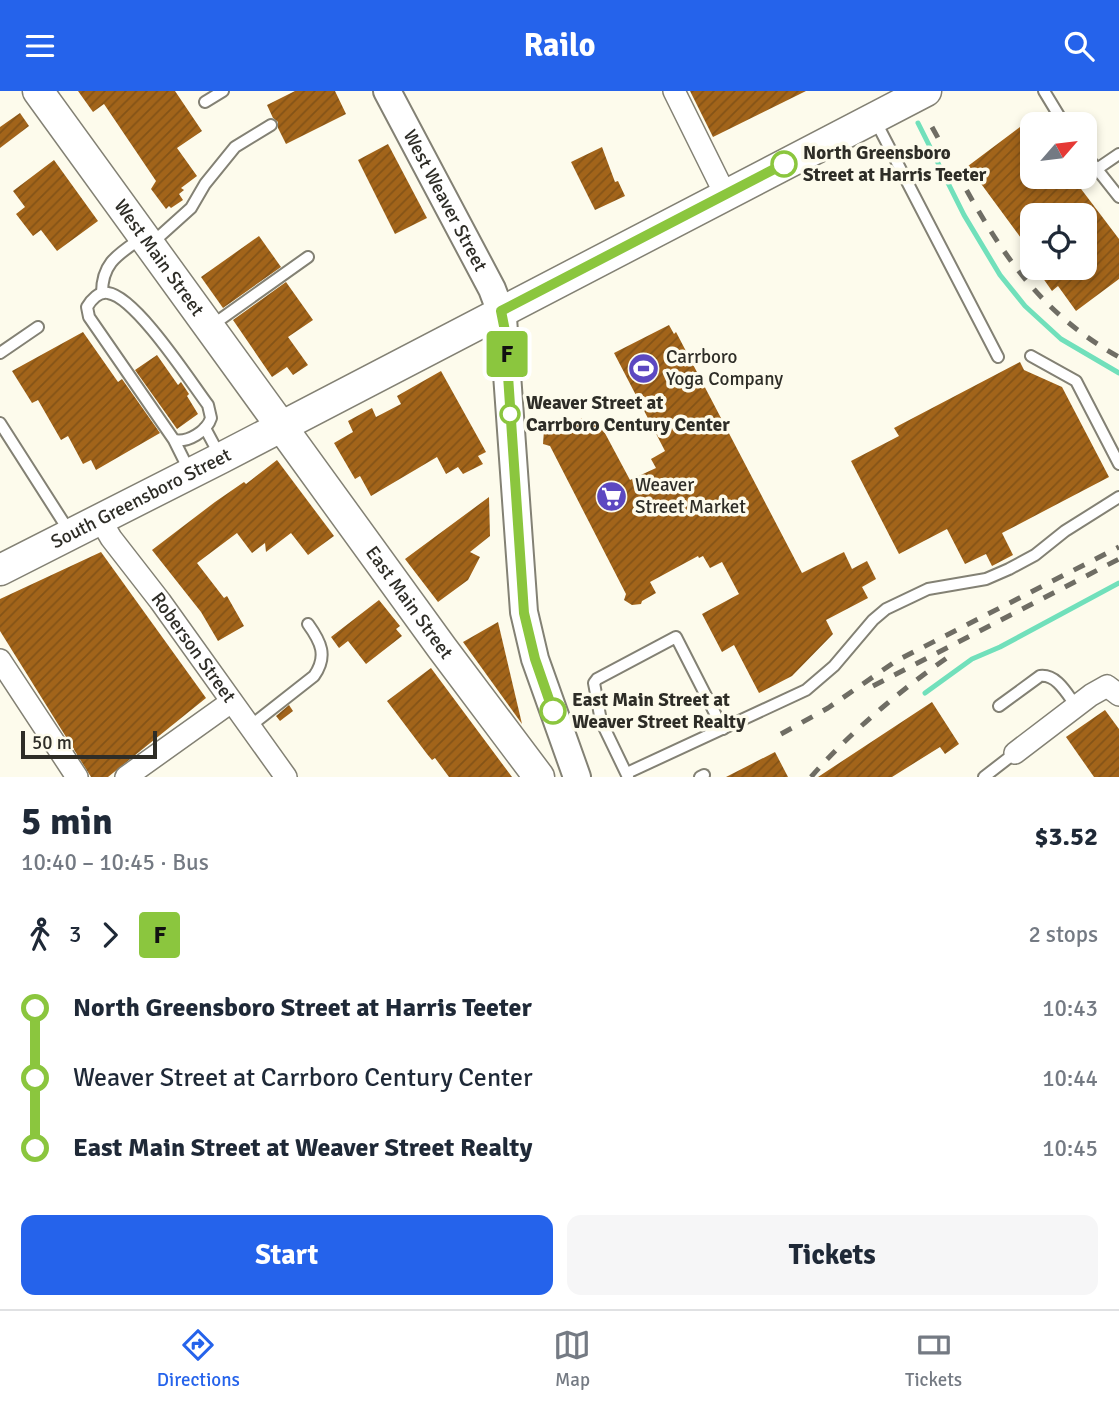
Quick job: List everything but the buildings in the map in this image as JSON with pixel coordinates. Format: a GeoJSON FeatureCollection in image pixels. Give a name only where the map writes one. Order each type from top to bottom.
{"type":"FeatureCollection","features":[{"type":"Feature","properties":{"kind":"main road","name":"West Main Street"},"geometry":{"type":"LineString","coordinates":[[38,91],[281,426]]}},
{"type":"Feature","properties":{"kind":"main road","name":"South Greensboro Street"},"geometry":{"type":"LineString","coordinates":[[0,570],[221,459],[926,91]]}},
{"type":"Feature","properties":{"kind":"main road","name":"East Main Street"},"geometry":{"type":"LineString","coordinates":[[281,426],[539,777]]}},
{"type":"Feature","properties":{"kind":"street","name":"West Weaver Street"},"geometry":{"type":"LineString","coordinates":[[387,91],[501,311],[505,331],[524,613],[535,659],[577,777]]}},
{"type":"Feature","properties":{"kind":"street"},"geometry":{"type":"LineString","coordinates":[[674,91],[725,194]]}},
{"type":"Feature","properties":{"kind":"street","name":"Roberson Street"},"geometry":{"type":"LineString","coordinates":[[100,519],[111,538],[160,601],[286,777]]}},
{"type":"Feature","properties":{"kind":"street"},"geometry":{"type":"LineString","coordinates":[[0,660],[78,777]]}},
{"type":"Feature","properties":{"kind":"street"},"geometry":{"type":"LineString","coordinates":[[1015,753],[1076,706],[1113,691]]}},
{"type":"Feature","properties":{"kind":"street"},"geometry":{"type":"LineString","coordinates":[[126,777],[231,702]]}},
{"type":"Feature","properties":{"kind":"lane"},"geometry":{"type":"LineString","coordinates":[[205,102],[223,91]]}},
{"type":"Feature","properties":{"kind":"lane"},"geometry":{"type":"LineString","coordinates":[[1044,91],[1057,112]]}},
{"type":"Feature","properties":{"kind":"lane"},"geometry":{"type":"LineString","coordinates":[[874,118],[998,357]]}},
{"type":"Feature","properties":{"kind":"lane"},"geometry":{"type":"LineString","coordinates":[[102,293],[103,273],[107,266],[146,242],[191,208],[205,184],[235,147],[271,125]]}},
{"type":"Feature","properties":{"kind":"lane"},"geometry":{"type":"LineString","coordinates":[[1119,155],[1097,169],[1119,197]]}},
{"type":"Feature","properties":{"kind":"lane"},"geometry":{"type":"LineString","coordinates":[[208,328],[309,257]]}},
{"type":"Feature","properties":{"kind":"lane"},"geometry":{"type":"LineString","coordinates":[[174,440],[183,440],[205,428],[211,418],[208,405],[156,333],[134,309],[113,294],[102,293],[87,307],[89,317],[174,440],[191,473]]}},
{"type":"Feature","properties":{"kind":"lane"},"geometry":{"type":"LineString","coordinates":[[0,353],[38,327]]}},
{"type":"Feature","properties":{"kind":"lane"},"geometry":{"type":"LineString","coordinates":[[1031,356],[1076,381],[1119,464]]}},
{"type":"Feature","properties":{"kind":"lane"},"geometry":{"type":"LineString","coordinates":[[0,423],[71,534]]}},
{"type":"Feature","properties":{"kind":"lane"},"geometry":{"type":"LineString","coordinates":[[205,428],[221,459]]}},
{"type":"Feature","properties":{"kind":"lane"},"geometry":{"type":"LineString","coordinates":[[723,729],[676,637],[595,681],[601,721],[627,775],[806,690],[834,666],[873,620],[886,609],[928,589],[986,579],[1009,569],[1035,555],[1065,531],[1119,497]]}},
{"type":"Feature","properties":{"kind":"lane"},"geometry":{"type":"LineString","coordinates":[[249,727],[313,676],[319,668],[323,655],[322,647],[309,624]]}},
{"type":"Feature","properties":{"kind":"lane"},"geometry":{"type":"LineString","coordinates":[[999,706],[1041,675],[1048,675],[1055,678],[1076,706]]}},
{"type":"Feature","properties":{"kind":"lane"},"geometry":{"type":"LineString","coordinates":[[984,777],[1015,753]]}},
{"type":"Feature","properties":{"kind":"waterway"},"geometry":{"type":"LineString","coordinates":[[918,123],[964,215],[1000,275],[1025,306],[1061,339],[1119,373]]}},
{"type":"Feature","properties":{"kind":"waterway"},"geometry":{"type":"LineString","coordinates":[[925,693],[972,659],[1000,647],[1119,583]]}},
{"type":"Feature","properties":{"kind":"railway"},"geometry":{"type":"LineString","coordinates":[[932,127],[988,227],[1030,285],[1055,311],[1119,357]]}},
{"type":"Feature","properties":{"kind":"railway"},"geometry":{"type":"LineString","coordinates":[[781,734],[828,708],[896,661],[1119,547]]}},
{"type":"Feature","properties":{"kind":"railway"},"geometry":{"type":"LineString","coordinates":[[873,686],[1119,559]]}},
{"type":"Feature","properties":{"kind":"railway"},"geometry":{"type":"LineString","coordinates":[[811,777],[878,711],[954,653]]}},
{"type":"Feature","properties":{"kind":"bus line","name":"F"},"geometry":{"type":"LineString","coordinates":[[553,711],[535,659],[524,613],[505,331],[501,311],[784,164]]}},
{"type":"Feature","properties":{"kind":"place","name":"North Greensboro Street at Harris Teeter"},"geometry":{"type":"Point","coordinates":[784,164]}},
{"type":"Feature","properties":{"kind":"place","name":"Carrboro Yoga Company"},"geometry":{"type":"Point","coordinates":[643,368]}},
{"type":"Feature","properties":{"kind":"place","name":"Weaver Street at Carrboro Century Center"},"geometry":{"type":"Point","coordinates":[510,414]}},
{"type":"Feature","properties":{"kind":"place","name":"Weaver Street Market"},"geometry":{"type":"Point","coordinates":[612,496]}},
{"type":"Feature","properties":{"kind":"place","name":"East Main Street at Weaver Street Realty"},"geometry":{"type":"Point","coordinates":[553,711]}}]}
